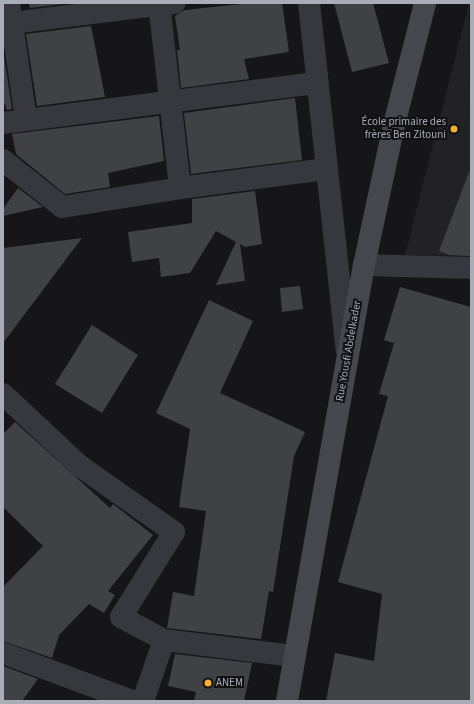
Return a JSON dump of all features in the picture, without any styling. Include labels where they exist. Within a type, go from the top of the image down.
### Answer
[{"type":"main road","name":"Rue Yousfi Abdelkader","points":[[287,701],[364,264],[425,3]]},
{"type":"street","points":[[309,3],[326,169],[348,358]]},
{"type":"street","points":[[26,120],[8,16],[165,4],[169,102],[180,188]]},
{"type":"street","points":[[3,123],[317,83]]},
{"type":"street","points":[[3,160],[62,207],[180,188],[326,169]]},
{"type":"street","points":[[364,264],[471,268]]},
{"type":"street","points":[[3,394],[80,466],[174,532],[121,617],[164,640],[295,656]]},
{"type":"street","points":[[144,701],[164,640]]},
{"type":"street","points":[[3,653],[132,701]]},
{"type":"shaded area","name":"École primaire des frères Ben Zitouni","points":[[469,3],[471,256],[405,255]]},
{"type":"building","points":[[29,3],[72,3],[30,8]]},
{"type":"building","points":[[251,3],[282,3],[289,52],[244,59],[249,79],[181,88],[177,50],[180,50],[175,16],[185,10]]},
{"type":"building","points":[[334,3],[373,3],[389,63],[352,72]]},
{"type":"building","points":[[91,26],[105,97],[37,106],[26,34]]},
{"type":"building","points":[[3,49],[12,109],[7,110],[5,104],[3,105]]},
{"type":"building","points":[[295,98],[302,160],[191,174],[184,113]]},
{"type":"building","points":[[159,116],[164,161],[108,173],[110,187],[65,194],[16,154],[12,134]]},
{"type":"building","points":[[469,172],[471,172],[471,256],[449,255],[439,251]]},
{"type":"building","points":[[18,188],[43,207],[3,216],[3,209]]},
{"type":"building","points":[[255,191],[262,244],[245,247],[240,244],[245,281],[216,285],[236,242],[216,231],[190,273],[161,277],[159,258],[132,262],[128,232],[192,223],[192,199]]},
{"type":"building","points":[[82,238],[3,343],[3,248]]},
{"type":"building","points":[[300,286],[303,309],[282,312],[280,288]]},
{"type":"building","points":[[400,287],[471,307],[471,701],[326,701],[335,653],[374,661],[382,594],[338,582],[388,396],[379,394],[394,343],[384,340]]},
{"type":"building","points":[[209,300],[253,321],[220,393],[305,432],[294,456],[273,592],[269,591],[261,639],[167,628],[173,592],[194,596],[206,511],[179,507],[190,429],[156,413]]},
{"type":"building","points":[[92,325],[138,355],[102,413],[55,384]]},
{"type":"building","points":[[15,422],[110,508],[113,504],[153,535],[108,591],[115,595],[104,613],[89,604],[59,635],[52,658],[3,641],[3,587],[43,546],[3,507],[3,434]]},
{"type":"building","name":"ANEM","points":[[175,654],[252,663],[244,701],[194,701],[196,692],[168,686]]},
{"type":"building","points":[[3,666],[38,679],[22,701],[3,701]]},
{"type":"place","name":"École primaire des frères Ben Zitouni","points":[[454,129]]},
{"type":"place","name":"ANEM","points":[[208,683]]}]
